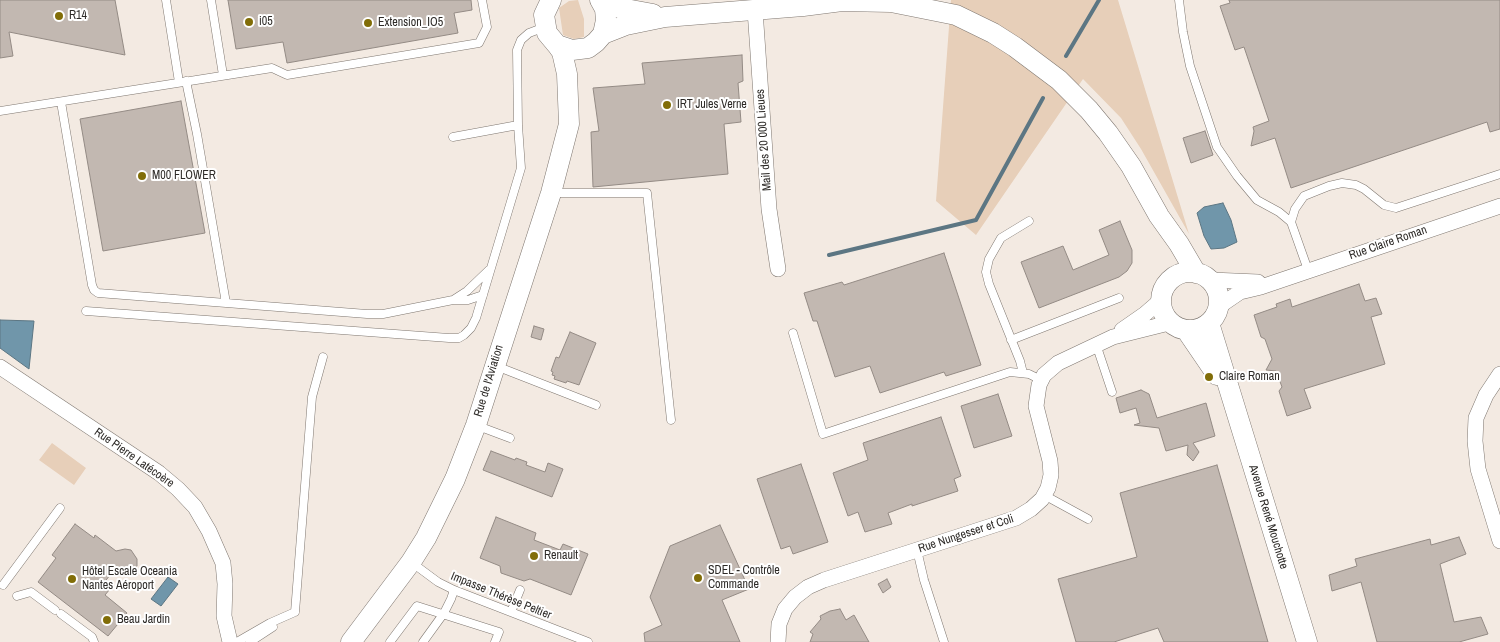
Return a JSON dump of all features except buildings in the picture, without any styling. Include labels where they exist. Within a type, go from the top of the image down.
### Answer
[{"type":"street","points":[[557,45],[572,50],[583,50],[626,24],[665,16],[754,10],[779,4],[868,0],[921,4],[956,15],[993,33],[1059,80],[1089,110],[1108,132],[1131,166],[1159,216],[1203,276],[1218,293],[1214,315],[1199,329],[1178,327],[1113,337]]},
{"type":"street","points":[[545,27],[544,15],[549,1]]},
{"type":"street","points":[[597,40],[606,20],[601,2],[665,16]]},
{"type":"street","name":"Mail des 20 000 Lieues","points":[[754,10],[769,209],[778,269]]},
{"type":"street","name":"Rue de l'Aviation","points":[[351,642],[411,562],[426,538],[445,500],[476,425],[551,193],[569,124],[568,96],[564,60],[545,27]]},
{"type":"street","name":"Rue de l'Aviation","points":[[568,96],[578,71],[597,40]]},
{"type":"street","name":"Rue Claire Roman","points":[[1214,315],[1240,292],[1261,288],[1308,270],[1500,206]]},
{"type":"street","points":[[1159,216],[1168,242],[1171,260],[1167,281],[1161,293],[1161,308],[1178,327]]},
{"type":"street","points":[[1167,281],[1176,274],[1184,272],[1203,276]]},
{"type":"street","name":"Rue Claire Roman","points":[[1203,276],[1250,282],[1276,282]]},
{"type":"street","points":[[1044,495],[1051,475],[1050,461],[1036,406],[1041,380],[1058,363],[1113,337],[1160,301]]},
{"type":"street","name":"Avenue René Mouchotte","points":[[1214,315],[1229,393],[1307,642]]},
{"type":"street","name":"Avenue René Mouchotte","points":[[1178,327],[1229,393]]},
{"type":"street","name":"Rue Pierre Latécoère","points":[[0,367],[159,473],[195,507],[209,531],[223,563],[225,573],[224,616],[230,642]]},
{"type":"street","points":[[1500,374],[1486,395],[1476,418],[1476,442],[1478,469],[1500,541]]},
{"type":"street","name":"Rue Nungesser et Coli","points":[[778,642],[779,624],[786,609],[795,596],[808,587],[824,580],[1016,518],[1031,509],[1044,495]]},
{"type":"lane","points":[[166,0],[183,82],[197,134],[226,303]]},
{"type":"lane","points":[[211,0],[223,76]]},
{"type":"lane","points":[[0,111],[272,68],[287,75],[479,43],[487,27],[482,0]]},
{"type":"lane","points":[[1178,0],[1190,66],[1217,147],[1237,176],[1257,200],[1279,212],[1291,222],[1308,270]]},
{"type":"lane","points":[[86,311],[459,338],[471,328],[476,318],[521,168],[518,126],[517,50],[521,40],[545,27]]},
{"type":"lane","points":[[61,102],[94,290],[104,294],[367,314],[383,314],[453,300],[468,300],[483,295]]},
{"type":"lane","points":[[453,137],[518,126]]},
{"type":"lane","points":[[1291,222],[1295,209],[1304,196],[1342,183],[1356,185],[1384,205],[1396,208],[1500,174]]},
{"type":"lane","points":[[551,193],[647,193],[670,420]]},
{"type":"lane","points":[[1023,373],[986,272],[989,259],[1001,238],[1029,221]]},
{"type":"lane","points":[[453,300],[491,269]]},
{"type":"lane","points":[[1011,340],[1119,298]]},
{"type":"lane","points":[[793,333],[823,434],[1010,372],[1029,374],[1041,380]]},
{"type":"lane","points":[[1096,344],[1112,392]]},
{"type":"lane","points":[[295,612],[312,397],[323,357]]},
{"type":"lane","points":[[494,365],[596,405]]},
{"type":"lane","points":[[476,425],[510,438]]},
{"type":"lane","points":[[1044,495],[1088,519]]},
{"type":"lane","points":[[4,585],[60,508]]},
{"type":"lane","points":[[917,550],[924,580],[944,642]]},
{"type":"lane","name":"Impasse Thérèse Peltier","points":[[411,562],[438,582],[454,590],[588,642]]},
{"type":"lane","points":[[423,642],[444,613],[452,599],[454,590]]},
{"type":"lane","points":[[511,612],[520,590]]},
{"type":"lane","points":[[17,596],[31,592],[92,637],[94,642]]},
{"type":"lane","points":[[390,642],[417,606],[499,632],[495,642]]},
{"type":"lane","points":[[237,642],[270,623],[295,612]]},
{"type":"lane","points":[[250,642],[295,612]]},
{"type":"shaded area","points":[[578,0],[584,19],[584,37],[574,39],[563,35],[559,8],[569,1]]},
{"type":"shaded area","points":[[951,0],[1118,0],[1189,234],[1141,149],[1121,118],[1083,79],[976,235],[936,201]]},
{"type":"shaded area","points":[[52,443],[86,468],[74,485],[39,460]]},
{"type":"water","points":[[1223,203],[1231,220],[1237,242],[1224,248],[1211,249],[1204,236],[1197,213],[1204,207]]},
{"type":"water","points":[[0,320],[34,321],[29,369],[0,348]]},
{"type":"water","points":[[168,577],[178,584],[161,606],[151,599]]},
{"type":"waterway","points":[[1066,56],[1099,0]]},
{"type":"waterway","points":[[829,255],[976,220],[1043,98]]},
{"type":"place","name":"R14","points":[[59,16]]},
{"type":"place","name":"i05","points":[[249,22]]},
{"type":"place","name":"Extension_IO5","points":[[368,23]]},
{"type":"place","name":"IRT Jules Verne","points":[[667,105]]},
{"type":"place","name":"M00 FLOWER","points":[[142,176]]},
{"type":"place","name":"Claire Roman","points":[[1209,377]]},
{"type":"place","name":"Renault","points":[[534,556]]},
{"type":"place","name":"SDEL - Contrôle Commande","points":[[698,578]]},
{"type":"place","name":"Hôtel Escale Oceania Nantes Aéroport","points":[[72,579]]},
{"type":"place","name":"Beau Jardin","points":[[107,620]]}]
